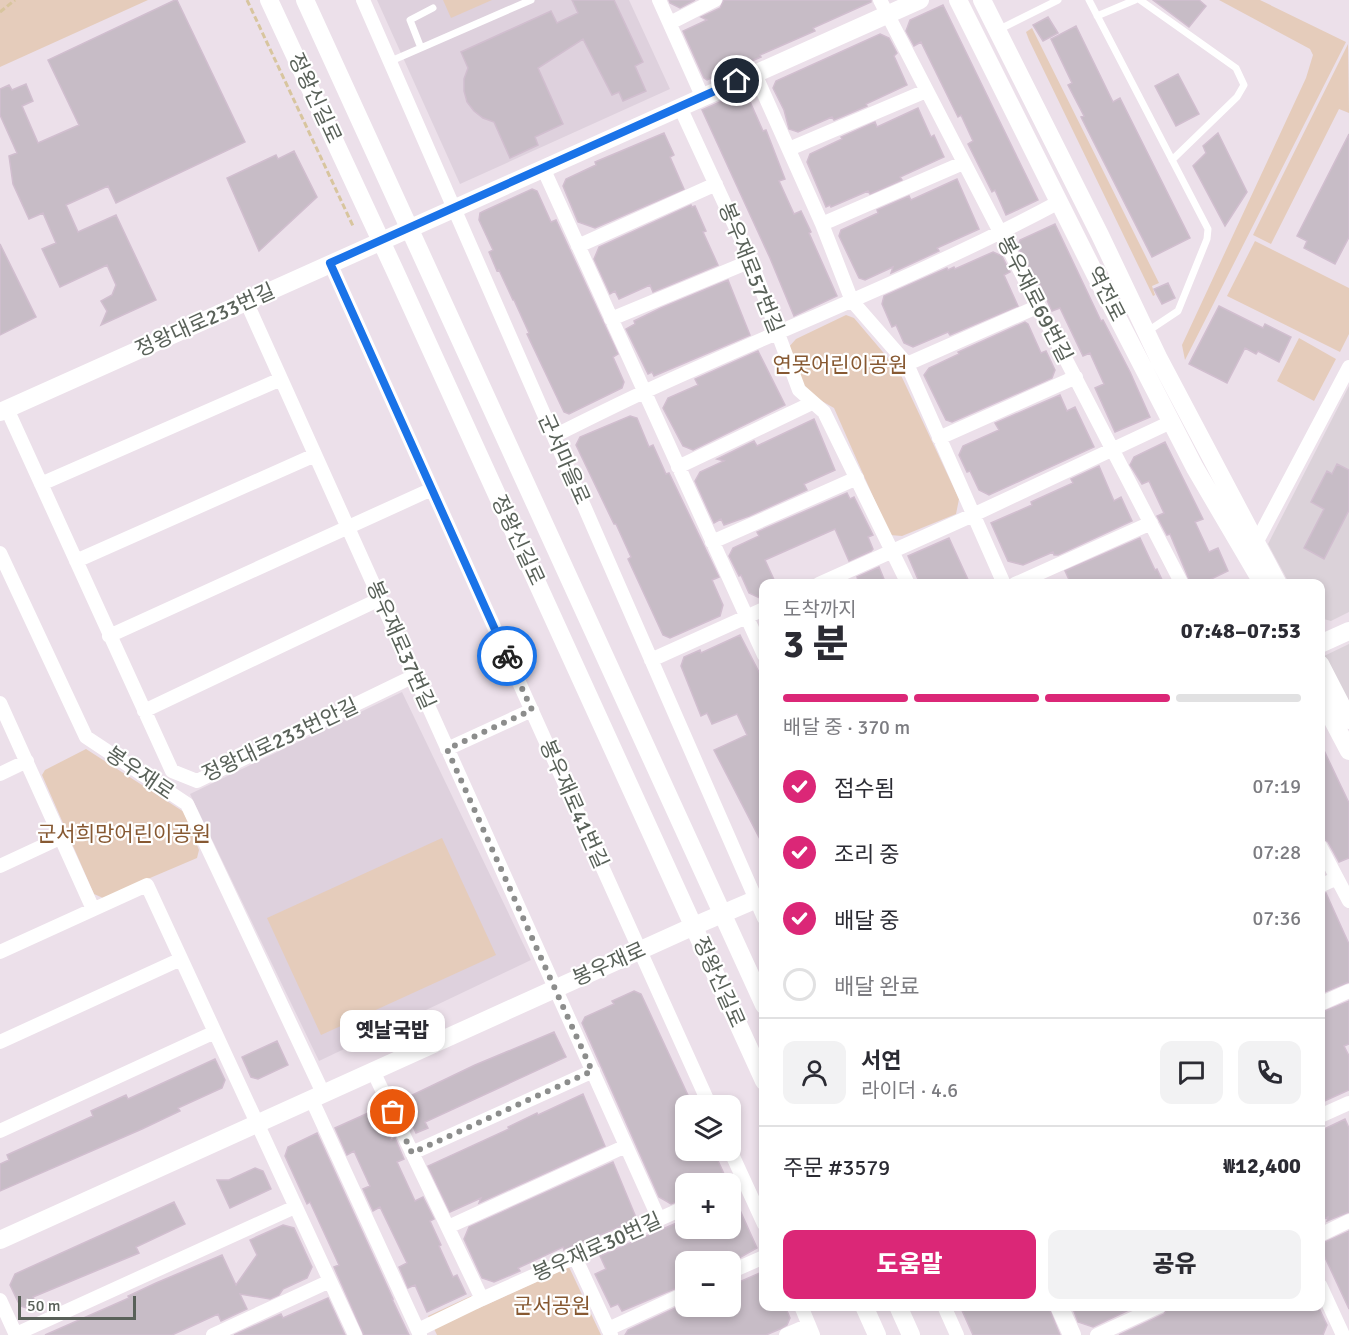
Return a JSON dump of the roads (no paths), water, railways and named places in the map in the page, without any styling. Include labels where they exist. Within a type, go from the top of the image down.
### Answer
[{"type":"street","name":"정왕신길로","points":[[269,0],[381,240],[759,1070]]},
{"type":"street","name":"정왕신길로","points":[[306,0],[759,994]]},
{"type":"street","name":"군서마을로","points":[[363,0],[651,660],[759,898]]},
{"type":"street","points":[[659,0],[702,96]]},
{"type":"street","points":[[670,23],[715,0]]},
{"type":"street","name":"정왕대로233번길","points":[[4,410],[755,74],[884,7],[920,0]]},
{"type":"street","name":"역전로","points":[[958,0],[1171,422],[1195,468],[1260,579]]},
{"type":"street","name":"역전로","points":[[982,0],[1100,235],[1146,333],[1275,579]]},
{"type":"street","name":"봉우재로69번길","points":[[884,7],[1179,579]]},
{"type":"street","points":[[755,74],[822,224],[852,301],[907,364],[1002,579]]},
{"type":"street","points":[[789,149],[926,91]]},
{"type":"street","name":"봉우재로57번길","points":[[680,107],[751,261],[799,390],[824,412],[906,579]]},
{"type":"street","points":[[822,224],[963,163]]},
{"type":"street","points":[[543,168],[759,644]]},
{"type":"street","points":[[578,246],[716,184]]},
{"type":"street","points":[[554,436],[644,392],[1001,233],[1059,202]]},
{"type":"street","points":[[611,319],[751,261]]},
{"type":"street","name":"봉우재로41번길","points":[[330,263],[705,1095]]},
{"type":"street","name":"봉우재로37번길","points":[[246,301],[659,1219]]},
{"type":"street","points":[[907,364],[1039,306]]},
{"type":"street","points":[[1256,543],[1349,368]]},
{"type":"street","points":[[939,438],[1076,377]]},
{"type":"street","points":[[41,484],[281,380]]},
{"type":"street","points":[[678,467],[812,403]]},
{"type":"street","name":"정왕대로233번안길","points":[[4,410],[41,484],[172,771],[197,781],[414,676]]},
{"type":"street","points":[[830,579],[1171,422]]},
{"type":"street","points":[[76,561],[315,455]]},
{"type":"street","points":[[712,542],[857,478]]},
{"type":"street","points":[[110,636],[432,489]]},
{"type":"street","points":[[1026,579],[1151,523]]},
{"type":"street","name":"봉우재로","points":[[0,553],[86,737],[187,804],[317,1096]]},
{"type":"street","points":[[144,711],[380,599]]},
{"type":"street","points":[[651,660],[759,611]]},
{"type":"street","points":[[1325,642],[1349,631]]},
{"type":"street","points":[[1325,674],[1349,720]]},
{"type":"street","points":[[0,703],[93,909]]},
{"type":"street","points":[[1325,705],[1349,751]]},
{"type":"street","points":[[447,749],[532,710]]},
{"type":"street","points":[[0,774],[27,761]]},
{"type":"street","points":[[0,866],[60,838]]},
{"type":"street","points":[[1325,855],[1349,901]]},
{"type":"street","points":[[1325,884],[1337,878]]},
{"type":"street","points":[[0,952],[147,885],[355,1335]]},
{"type":"street","name":"봉우재로","points":[[0,1240],[759,898]]},
{"type":"street","points":[[0,1042],[181,959]]},
{"type":"street","points":[[1325,1002],[1349,991]]},
{"type":"street","points":[[0,1131],[215,1032]]},
{"type":"street","points":[[373,1071],[482,1299]]},
{"type":"street","points":[[412,1153],[592,1071]]},
{"type":"street","points":[[317,1096],[419,1332]]},
{"type":"street","points":[[1325,1114],[1349,1103]]},
{"type":"street","points":[[448,1227],[626,1146]]},
{"type":"street","points":[[735,1161],[759,1213]]},
{"type":"street","points":[[0,1300],[16,1335],[295,1207]]},
{"type":"street","name":"봉우재로30번길","points":[[419,1332],[482,1299],[675,1212]]},
{"type":"street","points":[[1325,1232],[1349,1221]]},
{"type":"street","points":[[575,1257],[610,1332],[675,1299]]},
{"type":"street","points":[[741,1267],[759,1259]]},
{"type":"street","points":[[213,1335],[330,1281]]},
{"type":"street","points":[[1325,1296],[1343,1335]]},
{"type":"street","points":[[786,1335],[811,1330],[803,1311]]},
{"type":"street","points":[[866,1311],[877,1335]]},
{"type":"street","points":[[902,1311],[911,1335]]},
{"type":"street","points":[[946,1311],[957,1335]]},
{"type":"street","points":[[1061,1311],[1072,1335]]},
{"type":"street","points":[[1097,1335],[1149,1311]]},
{"type":"lane","points":[[391,61],[531,0]]},
{"type":"lane","points":[[997,31],[1058,0]]},
{"type":"lane","points":[[1089,0],[1208,230],[1207,240],[1178,311],[1146,333]]},
{"type":"lane","points":[[1096,16],[1135,0]]},
{"type":"lane","points":[[1140,0],[1236,68],[1244,84],[1237,97],[1172,160]]},
{"type":"lane","points":[[421,48],[411,20],[434,8]]},
{"type":"place","name":"옛날국밥","points":[[393,1112]]},
{"type":"park label","name":"연못어린이공원","points":[[840,365]]},
{"type":"park label","name":"군서희망어린이공원","points":[[124,834]]},
{"type":"park label","name":"군서공원","points":[[552,1306]]}]
